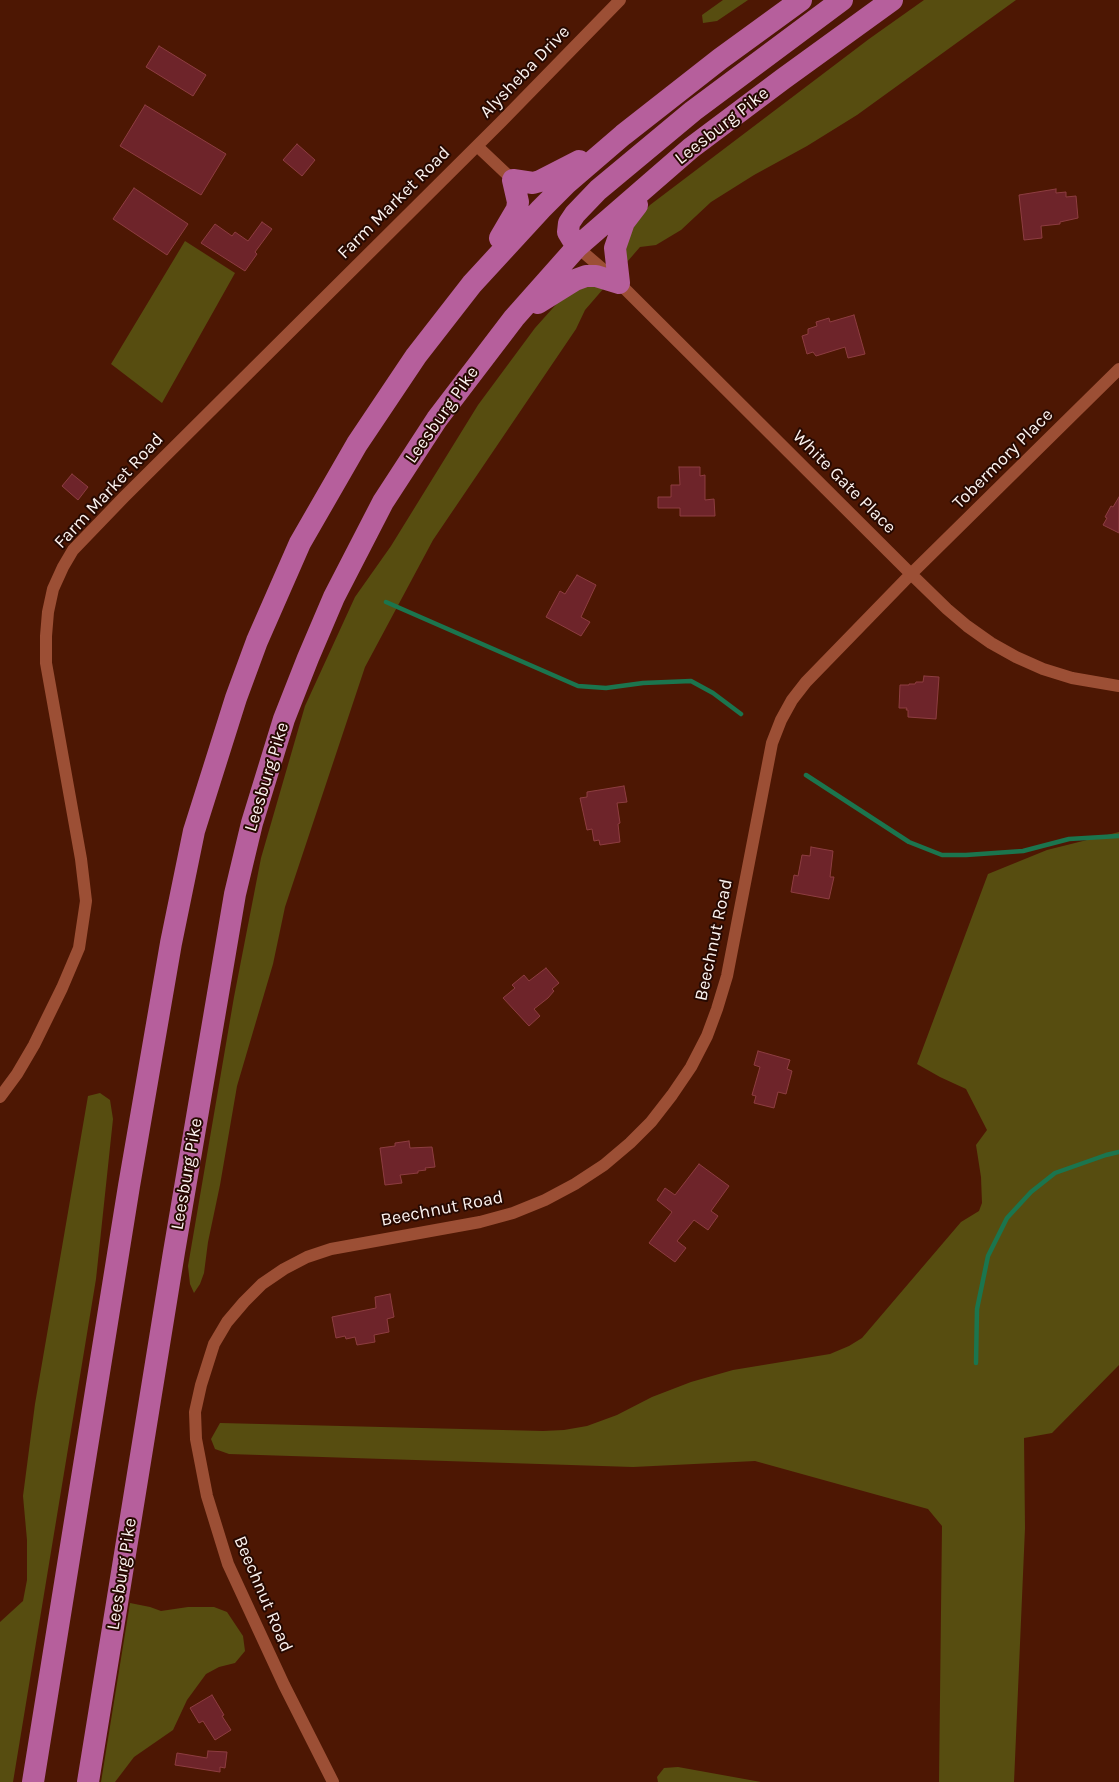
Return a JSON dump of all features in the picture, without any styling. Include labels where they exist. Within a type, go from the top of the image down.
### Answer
[{"type":"highway","points":[[33,1782],[129,1186],[171,943],[194,831],[257,641],[300,543],[356,444],[416,356],[472,284],[566,184],[623,135],[720,59],[801,0]]},
{"type":"highway","points":[[577,247],[568,232],[569,223],[598,190],[693,111],[842,0]]},
{"type":"highway","name":"Leesburg Pike","points":[[88,1782],[174,1252],[235,894],[254,814],[287,710],[312,649],[356,554],[383,502],[437,419],[514,318],[577,247],[691,148],[892,0]]},
{"type":"highway","points":[[472,284],[518,209],[517,194],[513,180],[533,183],[548,178],[623,135]]},
{"type":"highway","points":[[514,318],[575,280],[586,276],[596,276],[619,283],[615,248],[618,235],[624,222],[656,178]]},
{"type":"street","name":"Alysheba Drive","points":[[477,146],[620,0]]},
{"type":"street","name":"Farm Market Road","points":[[0,1097],[17,1074],[34,1045],[62,988],[79,948],[86,901],[81,859],[46,663],[48,612],[53,590],[63,567],[73,550],[124,497],[477,146],[513,180]]},
{"type":"street","name":"White Gate Place","points":[[577,247],[619,283],[946,609],[991,643],[1016,657],[1072,678],[1119,686]]},
{"type":"street","name":"Tobermory Place","points":[[911,574],[1119,369]]},
{"type":"street","name":"Beechnut Road","points":[[333,1782],[284,1685],[228,1564],[207,1496],[196,1440],[196,1412],[201,1385],[214,1344],[227,1322],[244,1302],[262,1284],[284,1269],[330,1249],[480,1222],[513,1213],[545,1200],[575,1184],[604,1165],[651,1122],[691,1067],[707,1036],[717,1009],[727,976],[771,750],[781,720],[792,700],[806,682],[911,574]]},
{"type":"shaded area","points":[[723,0],[748,0],[717,21],[703,23],[702,15]]},
{"type":"shaded area","points":[[924,0],[1016,0],[857,115],[711,202],[681,230],[656,245],[640,247],[627,262],[624,250],[628,227],[650,205],[869,39]]},
{"type":"shaded area","points":[[185,241],[235,273],[162,403],[111,364]]},
{"type":"shaded area","points":[[582,283],[604,288],[585,310],[576,329],[433,540],[365,667],[285,907],[273,964],[237,1086],[204,1273],[194,1293],[190,1284],[188,1266],[234,997],[261,858],[305,706],[355,597],[391,546],[478,405],[535,328],[569,290]]},
{"type":"shaded area","points":[[1119,832],[1119,1365],[1052,1433],[1024,1438],[1025,1528],[1014,1782],[939,1782],[942,1526],[928,1509],[755,1461],[633,1467],[229,1454],[215,1449],[211,1439],[220,1423],[564,1430],[587,1426],[617,1415],[652,1397],[691,1382],[733,1370],[830,1354],[862,1338],[961,1222],[979,1211],[982,1203],[981,1177],[976,1145],[987,1130],[966,1089],[917,1064],[988,874],[1047,850]]},
{"type":"shaded area","points":[[100,1093],[110,1100],[113,1119],[96,1279],[13,1782],[0,1782],[0,1622],[23,1601],[27,1580],[27,1540],[23,1496],[35,1404],[88,1096]]},
{"type":"shaded area","points":[[130,1603],[161,1611],[188,1607],[214,1607],[227,1612],[243,1636],[245,1651],[235,1663],[219,1667],[206,1674],[187,1700],[173,1730],[134,1757],[115,1782],[101,1782]]},
{"type":"shaded area","points":[[678,1767],[761,1782],[658,1782],[657,1777],[664,1768]]},
{"type":"building","points":[[159,46],[206,75],[193,96],[146,67]]},
{"type":"building","points":[[145,105],[226,154],[201,195],[120,146]]},
{"type":"building","points":[[297,144],[315,160],[302,176],[283,160]]},
{"type":"building","points":[[134,188],[188,224],[167,255],[113,219]]},
{"type":"building","points":[[1056,189],[1056,193],[1066,192],[1066,197],[1076,196],[1078,218],[1060,222],[1060,224],[1041,226],[1042,238],[1024,240],[1019,195]]},
{"type":"building","points":[[262,222],[272,229],[255,252],[257,254],[245,271],[201,243],[215,224],[232,236],[235,232],[248,241]]},
{"type":"building","points":[[854,315],[865,354],[848,358],[845,347],[816,356],[813,352],[807,354],[802,336],[808,334],[808,329],[817,326],[816,322],[829,318],[830,322]]},
{"type":"building","points":[[679,467],[700,467],[700,476],[705,475],[705,500],[714,499],[715,516],[680,516],[680,508],[658,508],[658,497],[671,497],[671,485],[680,485]]},
{"type":"building","points":[[72,474],[88,487],[78,500],[62,486]]},
{"type":"building","points":[[1119,497],[1119,533],[1103,525],[1111,506],[1113,507]]},
{"type":"building","points":[[577,575],[596,585],[581,617],[590,622],[581,636],[546,617],[560,591],[565,594]]},
{"type":"building","points":[[924,676],[939,677],[936,719],[908,717],[907,708],[899,708],[900,685],[923,682]]},
{"type":"building","points":[[624,786],[627,802],[617,803],[620,842],[600,845],[599,840],[594,841],[592,829],[587,830],[580,798],[587,797],[587,792]]},
{"type":"building","points":[[811,847],[833,851],[830,877],[834,877],[829,899],[791,892],[794,875],[798,876],[802,855],[810,856]]},
{"type":"building","points":[[546,968],[559,983],[552,989],[554,991],[548,998],[534,1009],[540,1016],[529,1026],[503,998],[515,988],[512,985],[524,975],[529,981]]},
{"type":"building","points":[[758,1051],[790,1060],[787,1069],[792,1071],[786,1094],[778,1092],[774,1108],[754,1103],[756,1096],[752,1095],[760,1067],[754,1065]]},
{"type":"building","points":[[409,1141],[410,1148],[432,1147],[435,1167],[425,1168],[426,1170],[418,1171],[418,1173],[400,1175],[402,1183],[385,1185],[380,1148],[395,1146],[395,1143]]},
{"type":"building","points":[[699,1164],[729,1186],[711,1211],[718,1216],[708,1230],[694,1220],[677,1241],[686,1248],[675,1262],[649,1243],[672,1212],[657,1200],[665,1188],[675,1195]]},
{"type":"building","points":[[390,1294],[394,1317],[387,1319],[389,1332],[374,1335],[375,1342],[357,1345],[355,1337],[346,1339],[345,1336],[336,1338],[332,1317],[376,1308],[375,1297]]},
{"type":"building","points":[[212,1695],[231,1730],[215,1740],[203,1721],[199,1723],[190,1708]]},
{"type":"building","points":[[208,1751],[227,1752],[225,1768],[220,1767],[220,1772],[175,1765],[177,1753],[207,1758]]},
{"type":"waterway","points":[[386,602],[578,686],[606,688],[643,683],[691,681],[713,693],[741,714]]},
{"type":"waterway","points":[[806,775],[909,842],[942,855],[1023,851],[1069,839],[1119,836]]},
{"type":"waterway","points":[[976,1363],[977,1309],[988,1256],[1007,1218],[1031,1192],[1055,1173],[1119,1152]]}]
